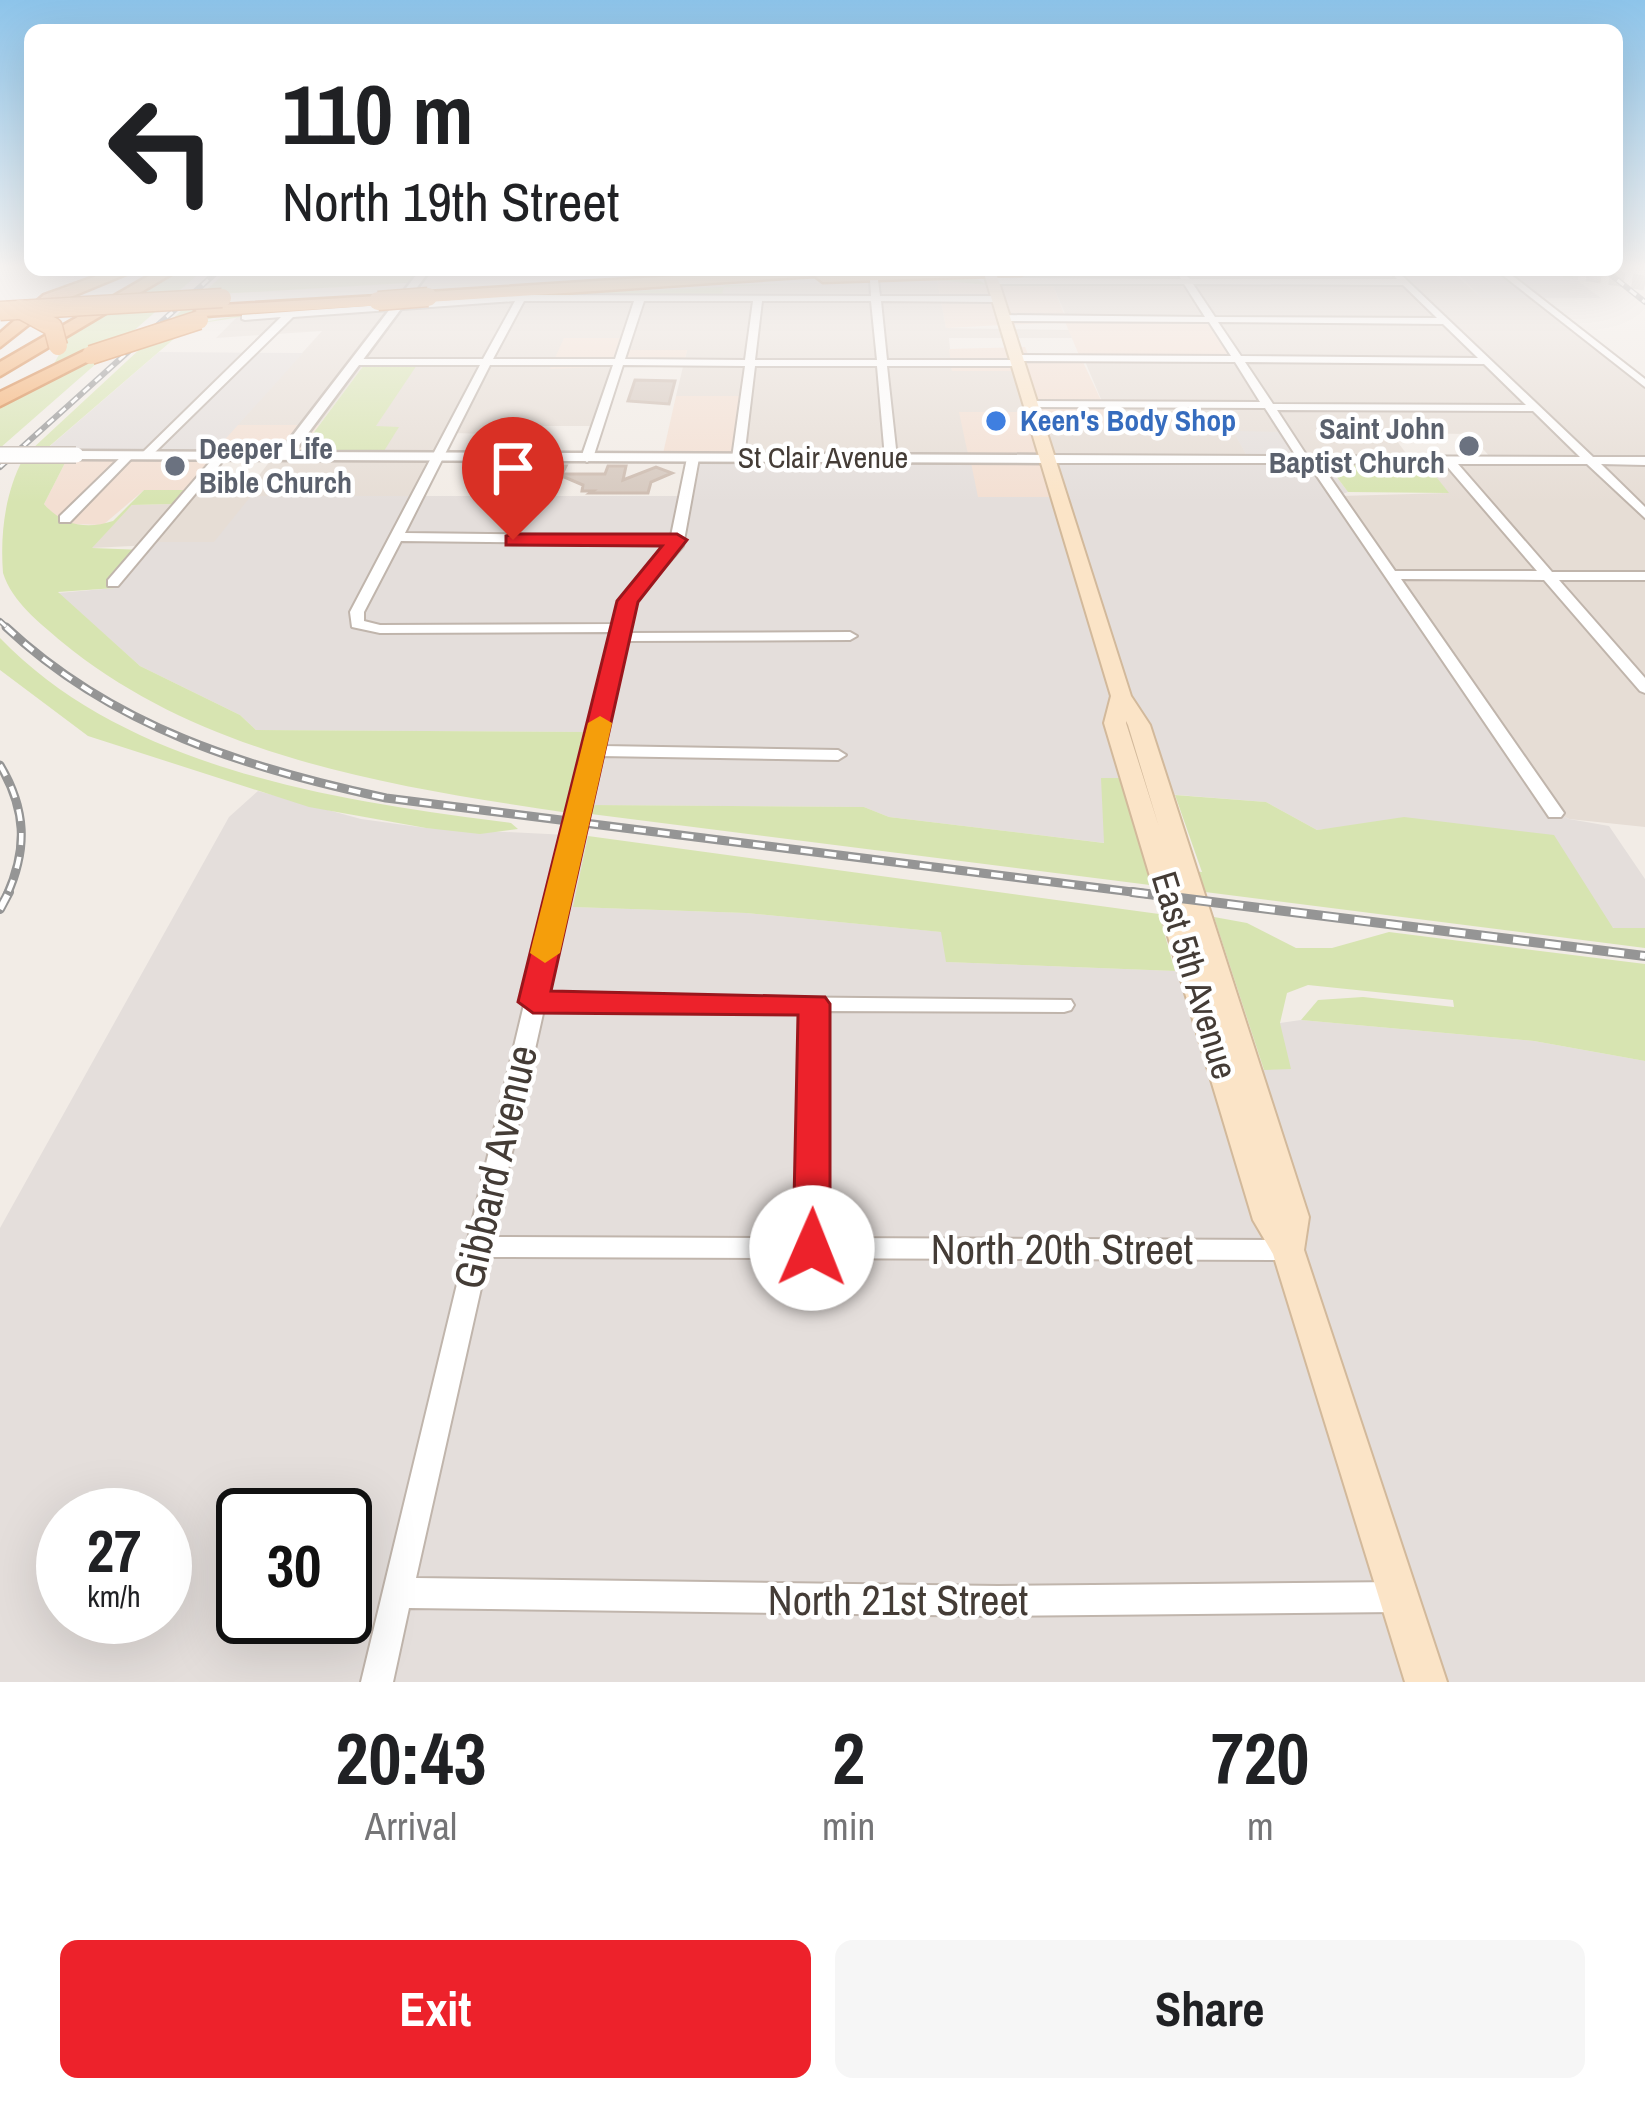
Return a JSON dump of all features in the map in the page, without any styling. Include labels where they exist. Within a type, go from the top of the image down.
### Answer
[{"type":"highway","points":[[0,370],[42,345]]},
{"type":"highway","points":[[0,399],[45,365],[58,345]]},
{"type":"highway","points":[[0,399],[115,345]]},
{"type":"main road","name":"East 5th Avenue","points":[[1012,345],[1121,696],[1115,724],[1269,1220],[1288,1250],[1426,1682]]},
{"type":"street","points":[[145,456],[258,345]]},
{"type":"street","points":[[284,456],[363,345]]},
{"type":"street","points":[[495,345],[357,612],[357,624],[380,629],[850,636]]},
{"type":"street","points":[[587,458],[624,345]]},
{"type":"street","points":[[738,458],[752,345]]},
{"type":"street","points":[[880,345],[891,458]]},
{"type":"street","points":[[1230,345],[1555,813]]},
{"type":"street","points":[[1470,345],[1645,514]]},
{"type":"street","points":[[1596,345],[1645,384]]},
{"type":"street","points":[[355,362],[1486,361]]},
{"type":"street","points":[[1031,404],[1535,408]]},
{"type":"street","name":"St Clair Avenue","points":[[0,455],[1645,461]]},
{"type":"street","points":[[65,520],[128,455]]},
{"type":"street","points":[[113,583],[220,456]]},
{"type":"street","name":"Gibbard Avenue","points":[[377,1682],[628,601],[677,540],[693,458]]},
{"type":"street","points":[[1448,460],[1645,688]]},
{"type":"street","points":[[397,537],[677,540]]},
{"type":"street","points":[[1390,575],[1645,576]]},
{"type":"street","points":[[594,751],[838,755]]},
{"type":"street","points":[[533,1002],[1064,1005]]},
{"type":"street","points":[[812,1248],[814,1004]]},
{"type":"street","name":"North 20th Street","points":[[476,1247],[1288,1250]]},
{"type":"street","name":"North 21st Street","points":[[398,1593],[998,1601],[1398,1597]]},
{"type":"shaded area","points":[[309,345],[950,345],[952,371],[1022,371],[1035,412],[970,458],[738,458],[747,397],[676,396],[687,350],[623,350],[599,426],[496,426],[492,434],[450,433],[421,495],[214,542],[91,548],[132,505],[173,504],[186,490],[206,482],[254,482],[270,461],[300,451],[383,451],[397,427],[375,427],[416,365],[364,365],[319,425],[237,425]]},
{"type":"shaded area","points":[[561,345],[687,350],[684,363],[550,369]]},
{"type":"shaded area","points":[[1075,345],[1231,345],[1241,359],[1082,360],[1115,430],[1041,429],[1059,497],[977,497],[959,412],[1033,412],[1022,371],[952,371],[949,349],[1025,347],[1028,354],[1079,355]]},
{"type":"shaded area","points":[[1078,345],[1601,345],[1645,380],[1645,827],[1569,819],[1549,809],[1340,496],[1448,493],[1421,457],[1490,457],[1470,434],[1391,433],[1414,464],[1327,464],[1234,432],[1249,459],[1049,458],[1040,429],[1103,404]]},
{"type":"shaded area","points":[[159,352],[303,353],[210,456],[35,459]]},
{"type":"shaded area","points":[[676,396],[747,396],[738,458],[662,458]]},
{"type":"shaded area","points":[[237,425],[319,425],[300,451],[270,461],[223,461],[206,482],[186,490],[144,490],[103,525],[57,519],[44,504],[67,459],[210,456]]},
{"type":"shaded area","points":[[1233,431],[1287,432],[1307,459],[1327,464],[1348,492],[1340,495],[1549,809],[1569,819],[1609,826],[1645,879],[1645,928],[1614,928],[1334,828],[1317,830],[1266,802],[1128,791],[1105,843],[889,817],[864,807],[571,805],[589,732],[256,730],[240,715],[140,666],[58,593],[115,588],[150,542],[214,542],[251,496],[687,496],[694,458],[970,458],[978,497],[1058,497],[1049,458],[1248,458]]},
{"type":"shaded area","points":[[258,791],[361,819],[426,828],[588,836],[574,907],[746,913],[942,932],[947,962],[1175,971],[1264,1070],[1280,1023],[1301,1020],[1534,1041],[1645,1061],[1645,1682],[0,1682],[0,1228],[229,817]]},
{"type":"green space","points":[[64,345],[117,345],[0,448],[0,406],[98,354],[50,371]]},
{"type":"green space","points":[[144,345],[166,345],[45,450],[31,450]]},
{"type":"green space","points":[[364,365],[417,365],[376,426],[399,427],[384,451],[300,451]]},
{"type":"green space","points":[[23,459],[67,459],[44,504],[75,524],[113,521],[144,490],[186,490],[173,504],[132,505],[92,548],[144,550],[115,588],[58,592],[140,666],[240,715],[256,730],[590,732],[569,813],[436,792],[303,761],[176,714],[117,682],[45,627],[7,584],[3,529]]},
{"type":"green space","points":[[1327,464],[1426,464],[1449,493],[1348,492]]},
{"type":"green space","points":[[0,638],[51,683],[109,720],[172,749],[307,790],[511,823],[518,829],[480,834],[309,807],[88,736],[0,670]]},
{"type":"green space","points":[[1101,778],[1125,778],[1148,867],[1202,872],[1175,795],[1266,802],[1317,830],[1404,817],[1554,835],[1613,928],[1645,928],[1645,948],[591,814],[592,805],[864,807],[889,817],[1104,843]]},
{"type":"green space","points":[[588,836],[1159,914],[1175,971],[946,962],[941,932],[746,913],[573,907]]},
{"type":"green space","points":[[1214,917],[1247,923],[1296,948],[1332,948],[1389,932],[1645,964],[1645,1061],[1534,1041],[1301,1020],[1318,1000],[1363,997],[1454,1007],[1453,1000],[1308,985],[1287,993],[1280,1023],[1291,1069],[1264,1070]]},
{"type":"building","points":[[635,380],[675,381],[669,404],[628,401]]},
{"type":"building","points":[[525,466],[566,466],[562,474],[605,474],[608,466],[626,466],[623,480],[656,467],[672,473],[651,482],[648,493],[590,493],[593,491],[582,491],[583,485],[562,476],[557,488],[512,488]]},
{"type":"railway","points":[[0,467],[135,345]]},
{"type":"railway","points":[[0,621],[10,630]]},
{"type":"railway","points":[[6,627],[47,662],[136,717],[232,757],[334,786],[386,798],[1151,894]]},
{"type":"railway","points":[[0,765],[15,797],[21,829],[18,861],[7,895]]},
{"type":"railway","points":[[0,909],[9,892]]},
{"type":"railway","points":[[1132,892],[1151,894]]},
{"type":"railway","points":[[1151,894],[1645,956]]},
{"type":"railway","points":[[1151,894],[1156,895]]},
{"type":"slow traffic","points":[[545,953],[600,723]]},
{"type":"place","name":"Keen's Body Shop","points":[[996,421]]},
{"type":"place","name":"Saint John Baptist Church","points":[[1469,446]]},
{"type":"place","name":"Deeper Life Bible Church","points":[[175,466]]},
{"type":"route","points":[[513,540],[677,540],[628,601],[533,1002],[814,1004],[812,1248]]}]
